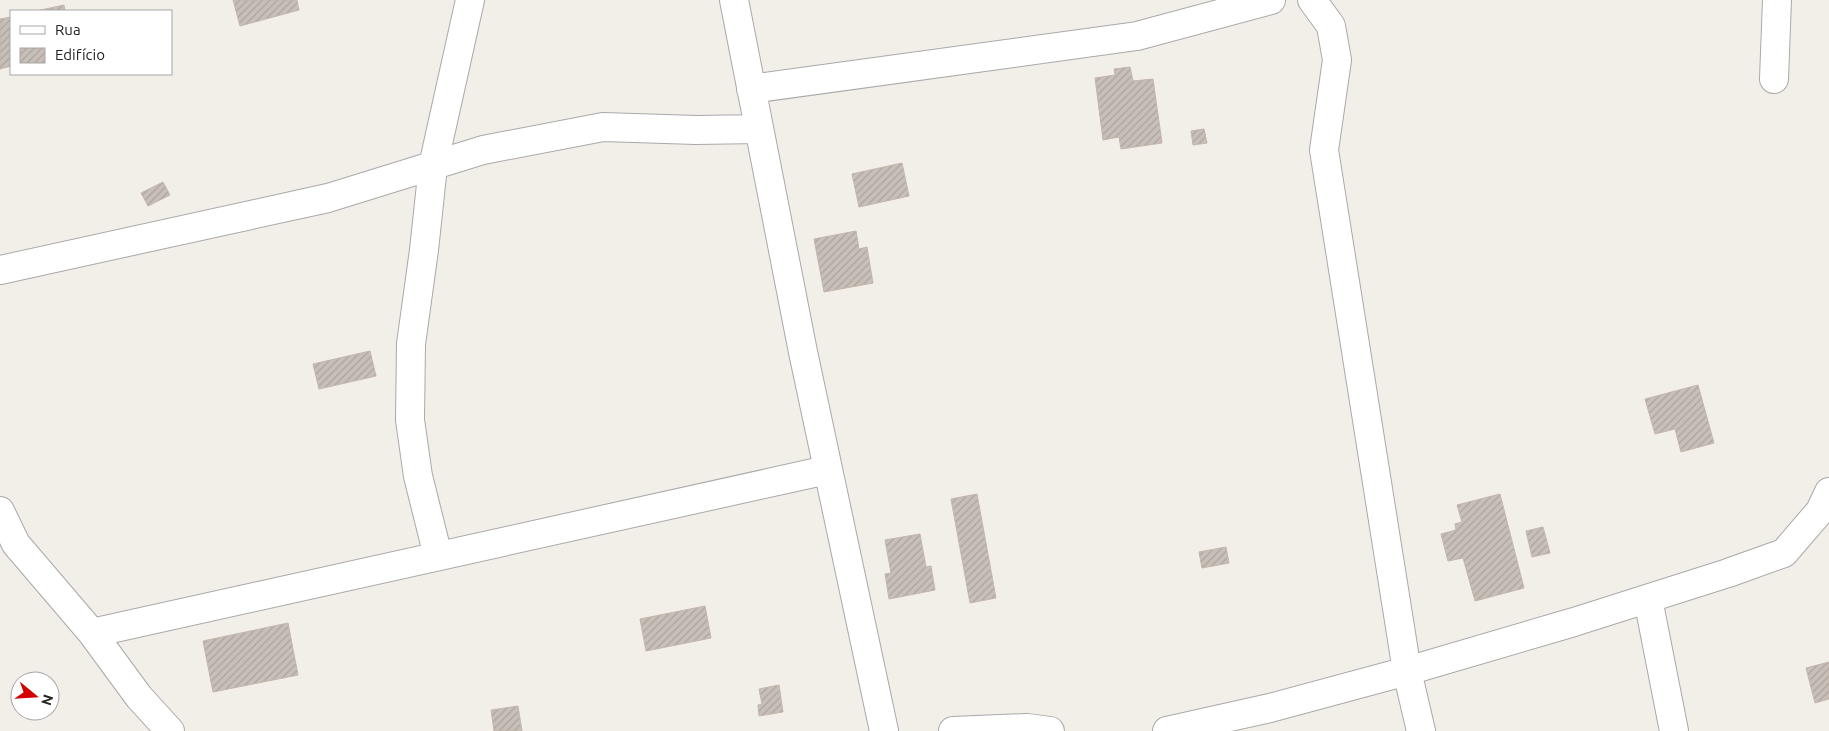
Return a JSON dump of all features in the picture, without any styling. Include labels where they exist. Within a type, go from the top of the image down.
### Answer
[{"type":"street","points":[[438,556],[418,476],[410,420],[411,344],[433,166],[470,0]]},
{"type":"street","points":[[734,0],[827,470],[884,731]]},
{"type":"street","points":[[751,89],[1137,36],[1271,0]]},
{"type":"street","points":[[1312,0],[1331,26],[1337,60],[1324,150],[1407,671],[1421,731]]},
{"type":"street","points":[[1774,79],[1777,0]]},
{"type":"street","points":[[0,270],[328,198],[483,150],[603,128],[759,129]]},
{"type":"street","points":[[92,633],[827,470]]},
{"type":"street","points":[[1167,731],[1270,708],[1407,671],[1648,599],[1784,553],[1820,512],[1829,492]]},
{"type":"street","points":[[0,511],[16,544],[92,633],[138,697],[170,731]]},
{"type":"street","points":[[1648,599],[1674,731]]},
{"type":"street","points":[[953,731],[1027,728],[1050,731]]},
{"type":"building","points":[[233,0],[297,0],[299,10],[240,26]]},
{"type":"building","points":[[64,5],[65,10],[41,10]]},
{"type":"building","points":[[10,17],[10,66],[0,69],[0,19]]},
{"type":"building","points":[[1130,67],[1133,81],[1153,79],[1162,143],[1121,149],[1119,137],[1103,140],[1095,78],[1115,75],[1114,69]]},
{"type":"building","points":[[1204,129],[1207,143],[1193,145],[1191,131]]},
{"type":"building","points":[[902,163],[909,196],[859,207],[852,174]]},
{"type":"building","points":[[163,182],[170,195],[148,206],[141,193]]},
{"type":"building","points":[[856,231],[859,249],[867,247],[873,283],[824,292],[814,239]]},
{"type":"building","points":[[370,351],[376,376],[319,389],[313,364]]},
{"type":"building","points":[[1698,385],[1714,443],[1681,452],[1675,429],[1655,434],[1645,399]]},
{"type":"building","points":[[977,494],[996,598],[970,603],[951,499]]},
{"type":"building","points":[[1500,494],[1524,588],[1475,601],[1463,558],[1448,561],[1441,534],[1456,530],[1455,524],[1462,522],[1457,505]]},
{"type":"building","points":[[1543,527],[1550,553],[1532,557],[1526,531]]},
{"type":"building","points":[[920,534],[926,567],[931,566],[935,590],[889,599],[885,574],[891,573],[885,540]]},
{"type":"building","points":[[1226,547],[1229,563],[1202,568],[1199,552]]},
{"type":"building","points":[[705,606],[711,638],[646,651],[640,619]]},
{"type":"building","points":[[288,623],[298,675],[213,692],[203,641]]},
{"type":"building","points":[[1829,662],[1829,699],[1815,703],[1806,668]]},
{"type":"building","points":[[779,685],[783,712],[759,716],[758,705],[762,704],[759,689]]},
{"type":"building","points":[[518,706],[522,731],[494,731],[491,710]]}]
